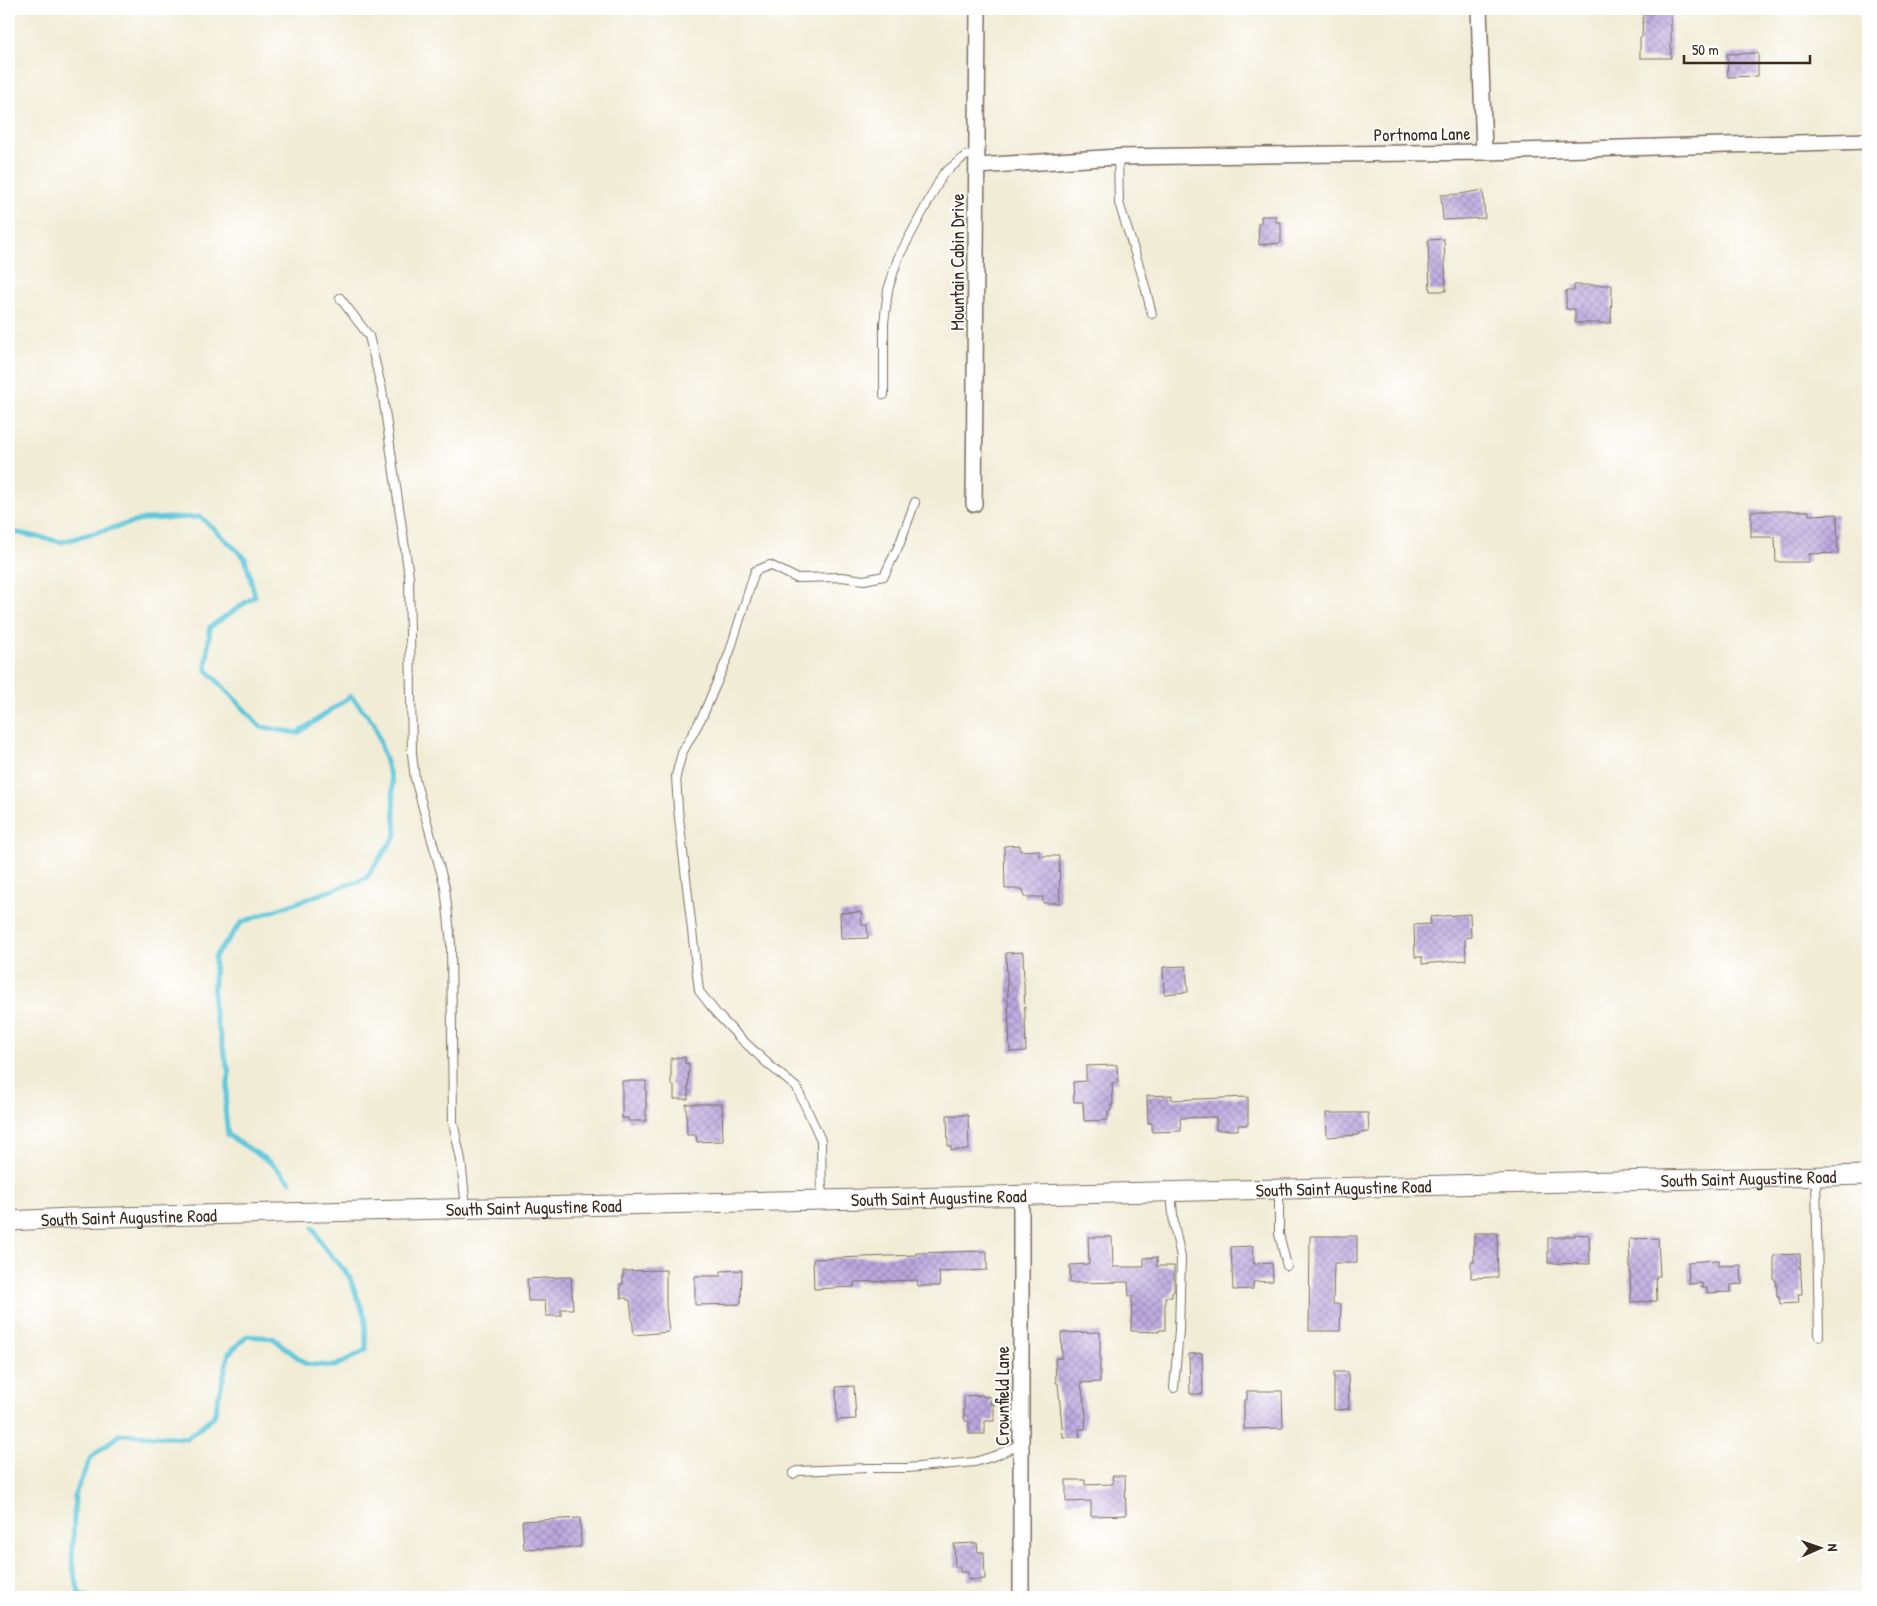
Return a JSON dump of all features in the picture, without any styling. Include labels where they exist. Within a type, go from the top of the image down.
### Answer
[{"type":"street","points":[[1479,9],[1484,152]]},
{"type":"street","name":"Mountain Cabin Drive","points":[[974,504],[978,15]]},
{"type":"street","name":"Portnoma Lane","points":[[977,159],[1484,152],[1868,142]]},
{"type":"street","name":"South Saint Augustine Road","points":[[9,1221],[1022,1194],[1868,1175]]},
{"type":"street","name":"Crownfield Lane","points":[[1020,1597],[1022,1194]]},
{"type":"lane","points":[[884,395],[884,324],[888,290],[898,258],[943,174],[965,156],[977,159]]},
{"type":"lane","points":[[1118,157],[1119,203],[1142,275],[1152,314]]},
{"type":"lane","points":[[340,298],[368,336],[382,390],[409,576],[412,754],[415,779],[446,887],[451,944],[453,1122],[461,1160],[466,1208]]},
{"type":"lane","points":[[822,1199],[821,1140],[797,1088],[738,1036],[717,1014],[699,990],[678,809],[676,776],[682,753],[703,715],[729,654],[755,571],[770,565],[796,578],[842,577],[864,580],[884,576],[900,543],[915,502]]},
{"type":"lane","points":[[1816,1176],[1819,1336]]},
{"type":"lane","points":[[1279,1189],[1279,1234],[1287,1266]]},
{"type":"lane","points":[[1171,1191],[1174,1225],[1181,1257],[1179,1330],[1174,1388]]},
{"type":"lane","points":[[793,1474],[797,1471],[907,1468],[975,1462],[1021,1444]]},
{"type":"building","points":[[1653,9],[1671,9],[1671,58],[1640,58],[1643,13],[1653,13]]},
{"type":"building","points":[[1758,53],[1758,76],[1728,77],[1727,54]]},
{"type":"building","points":[[1483,190],[1485,218],[1443,220],[1441,195]]},
{"type":"building","points":[[1261,216],[1276,216],[1276,222],[1281,222],[1281,243],[1259,245],[1258,223],[1261,223]]},
{"type":"building","points":[[1444,239],[1446,291],[1430,291],[1428,240]]},
{"type":"building","points":[[1574,285],[1612,285],[1611,323],[1575,323],[1575,309],[1566,309],[1566,291],[1574,291]]},
{"type":"building","points":[[1751,511],[1809,511],[1809,515],[1837,514],[1838,553],[1809,554],[1809,562],[1776,562],[1775,537],[1751,537]]},
{"type":"building","points":[[1020,845],[1020,851],[1039,850],[1039,856],[1059,856],[1060,903],[1043,903],[1043,897],[1024,897],[1023,889],[1005,889],[1004,846]]},
{"type":"building","points":[[861,912],[862,925],[867,925],[868,938],[841,939],[840,913]]},
{"type":"building","points":[[1470,914],[1471,937],[1465,938],[1466,960],[1422,964],[1422,957],[1415,957],[1414,925],[1431,924],[1430,917]]},
{"type":"building","points":[[1023,952],[1026,1051],[1010,1052],[1006,953]]},
{"type":"building","points":[[1186,966],[1188,992],[1164,994],[1163,967]]},
{"type":"building","points":[[685,1057],[685,1064],[689,1063],[688,1099],[674,1099],[674,1085],[671,1085],[671,1058]]},
{"type":"building","points":[[1117,1065],[1118,1083],[1112,1083],[1113,1105],[1111,1105],[1111,1111],[1108,1111],[1108,1120],[1084,1121],[1083,1102],[1074,1102],[1073,1082],[1086,1081],[1086,1066]]},
{"type":"building","points":[[622,1081],[646,1081],[646,1121],[628,1121],[628,1118],[622,1118]]},
{"type":"building","points":[[1172,1095],[1172,1100],[1248,1097],[1248,1125],[1238,1125],[1238,1130],[1216,1130],[1216,1117],[1180,1118],[1181,1131],[1152,1132],[1152,1123],[1148,1123],[1147,1096]]},
{"type":"building","points":[[686,1104],[722,1104],[723,1141],[697,1142],[696,1135],[687,1135]]},
{"type":"building","points":[[1326,1113],[1368,1113],[1369,1132],[1358,1133],[1358,1135],[1327,1137]]},
{"type":"building","points":[[947,1115],[968,1115],[969,1150],[951,1150],[951,1146],[948,1146]]},
{"type":"building","points":[[1474,1233],[1497,1233],[1498,1277],[1471,1278],[1471,1262],[1474,1262]]},
{"type":"building","points":[[1574,1234],[1589,1235],[1590,1264],[1548,1263],[1548,1238],[1575,1236]]},
{"type":"building","points":[[1310,1236],[1357,1236],[1357,1263],[1334,1263],[1333,1304],[1341,1304],[1340,1331],[1309,1331]]},
{"type":"building","points":[[1088,1237],[1112,1237],[1113,1267],[1144,1267],[1144,1258],[1157,1257],[1157,1266],[1174,1266],[1174,1292],[1172,1292],[1172,1297],[1165,1297],[1165,1330],[1159,1330],[1159,1332],[1131,1331],[1132,1296],[1129,1296],[1128,1282],[1070,1283],[1070,1265],[1089,1264]]},
{"type":"building","points":[[1658,1238],[1660,1276],[1656,1276],[1657,1301],[1631,1302],[1629,1239]]},
{"type":"building","points":[[1253,1246],[1254,1264],[1272,1263],[1273,1281],[1253,1282],[1253,1289],[1233,1290],[1231,1247]]},
{"type":"building","points":[[987,1251],[987,1270],[939,1272],[940,1286],[918,1286],[917,1280],[854,1282],[854,1287],[814,1289],[813,1259]]},
{"type":"building","points":[[1800,1254],[1802,1294],[1798,1294],[1799,1303],[1780,1304],[1779,1296],[1777,1296],[1776,1280],[1774,1280],[1774,1255]]},
{"type":"building","points":[[1718,1260],[1718,1266],[1741,1265],[1742,1284],[1731,1285],[1731,1292],[1707,1293],[1707,1288],[1702,1288],[1702,1283],[1689,1284],[1688,1262]]},
{"type":"building","points":[[666,1270],[666,1305],[669,1332],[634,1335],[630,1300],[621,1298],[620,1284],[623,1284],[623,1271]]},
{"type":"building","points":[[742,1270],[741,1304],[695,1305],[695,1276],[721,1276],[721,1271]]},
{"type":"building","points":[[571,1277],[573,1309],[561,1309],[561,1316],[546,1316],[545,1301],[528,1301],[527,1279]]},
{"type":"building","points":[[1100,1332],[1100,1382],[1081,1383],[1086,1415],[1085,1429],[1079,1429],[1080,1437],[1063,1437],[1058,1383],[1056,1383],[1055,1358],[1062,1358],[1061,1333]]},
{"type":"building","points":[[1202,1353],[1203,1394],[1190,1394],[1189,1354]]},
{"type":"building","points":[[1334,1372],[1348,1372],[1349,1409],[1334,1410]]},
{"type":"building","points":[[854,1386],[856,1419],[837,1420],[836,1387]]},
{"type":"building","points":[[1247,1391],[1282,1391],[1283,1428],[1244,1429],[1244,1400],[1247,1400]]},
{"type":"building","points":[[983,1395],[983,1397],[990,1397],[990,1404],[994,1404],[994,1421],[985,1421],[985,1434],[969,1434],[969,1421],[965,1421],[964,1414],[964,1396]]},
{"type":"building","points":[[1112,1476],[1125,1476],[1126,1515],[1091,1516],[1091,1501],[1066,1502],[1066,1480],[1085,1480],[1085,1485],[1113,1484]]},
{"type":"building","points":[[580,1518],[581,1547],[524,1549],[522,1521]]},
{"type":"building","points":[[977,1543],[978,1552],[984,1552],[985,1579],[968,1580],[968,1572],[960,1572],[960,1567],[955,1567],[954,1544]]},
{"type":"waterway","points":[[9,531],[62,542],[145,519],[201,517],[245,558],[255,596],[210,627],[206,669],[261,727],[298,733],[351,696],[374,723],[392,782],[396,835],[366,878],[242,922],[215,956],[213,1005],[229,1073],[225,1110],[228,1135],[270,1162],[290,1181]]},
{"type":"waterway","points":[[90,1597],[79,1593],[72,1563],[75,1494],[91,1457],[120,1434],[187,1438],[214,1416],[229,1353],[247,1336],[273,1338],[306,1364],[335,1366],[366,1350],[365,1317],[349,1276],[324,1247],[313,1227]]}]
